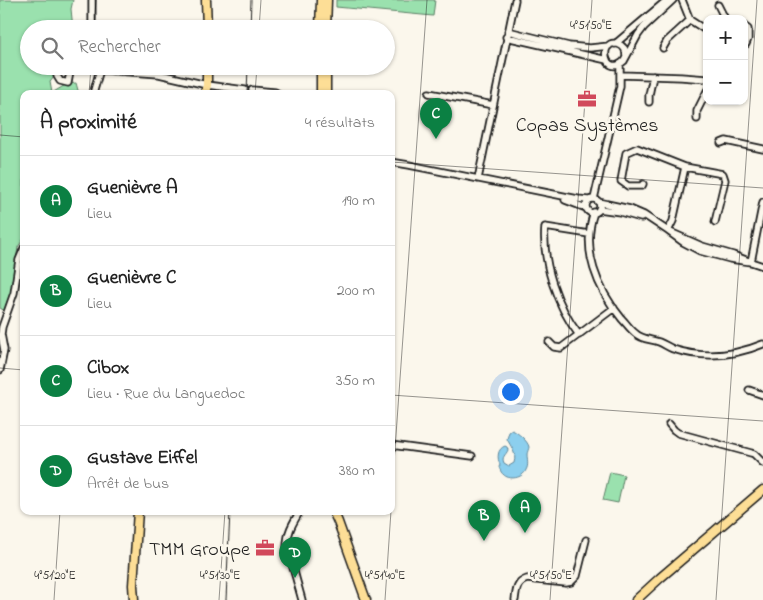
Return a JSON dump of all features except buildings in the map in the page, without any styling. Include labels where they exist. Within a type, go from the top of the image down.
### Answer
[{"type":"main road","points":[[206,0],[207,20]]},
{"type":"main road","points":[[320,20],[321,0]]},
{"type":"main road","points":[[326,0],[326,20]]},
{"type":"main road","points":[[206,90],[208,75]]},
{"type":"main road","points":[[321,75],[321,90]]},
{"type":"main road","points":[[326,75],[326,90]]},
{"type":"main road","points":[[636,600],[763,490]]},
{"type":"main road","points":[[134,600],[133,585],[138,515]]},
{"type":"main road","points":[[335,515],[366,600]]},
{"type":"main road","points":[[338,515],[338,522]]},
{"type":"street","points":[[92,0],[92,20]]},
{"type":"street","points":[[478,179],[515,0]]},
{"type":"street","points":[[607,60],[605,54],[612,45],[667,0]]},
{"type":"street","points":[[507,34],[607,60],[613,65],[620,64],[624,61],[638,35],[674,0]]},
{"type":"street","points":[[682,0],[690,20],[703,28]]},
{"type":"street","points":[[718,5],[723,15]]},
{"type":"street","points":[[663,48],[667,41],[690,20]]},
{"type":"street","points":[[507,34],[569,46],[590,48],[612,45],[623,47],[626,57]]},
{"type":"street","points":[[594,200],[620,86],[620,64]]},
{"type":"street","points":[[57,75],[60,81],[68,83],[70,75]]},
{"type":"street","points":[[94,90],[98,75]]},
{"type":"street","points":[[163,75],[207,85],[244,90]]},
{"type":"street","points":[[621,75],[703,79]]},
{"type":"street","points":[[648,102],[653,76]]},
{"type":"street","points":[[428,94],[493,105]]},
{"type":"street","points":[[697,119],[697,111],[703,99]]},
{"type":"street","points":[[721,143],[726,141],[763,148]]},
{"type":"street","points":[[643,184],[642,186],[628,186],[621,181],[626,153],[636,148],[685,167],[722,174],[725,180],[715,222]]},
{"type":"street","points":[[395,163],[549,194],[594,200],[635,211],[700,251],[763,266]]},
{"type":"street","points":[[668,231],[673,220],[685,167]]},
{"type":"street","points":[[549,194],[592,210],[629,214],[653,221]]},
{"type":"street","points":[[592,210],[586,204],[594,200]]},
{"type":"street","points":[[592,210],[600,206],[594,200]]},
{"type":"street","points":[[751,262],[760,228],[763,202]]},
{"type":"street","points":[[592,210],[589,232],[593,267],[606,297],[635,334],[671,348],[702,355],[736,353],[763,344]]},
{"type":"street","points":[[580,334],[562,308],[546,260],[545,227],[589,232]]},
{"type":"street","points":[[0,370],[4,350],[1,334],[2,327],[14,293],[20,258]]},
{"type":"street","points":[[549,342],[554,347],[561,348],[614,308]]},
{"type":"street","points":[[749,390],[763,395]]},
{"type":"street","points":[[669,424],[678,433],[754,454],[763,463]]},
{"type":"street","points":[[395,446],[472,456]]},
{"type":"street","points":[[298,515],[290,527],[287,546],[302,600]]},
{"type":"street","points":[[515,600],[518,584],[524,580],[566,583],[573,580],[578,571],[586,540]]},
{"type":"green space","points":[[0,0],[73,0],[71,9],[72,20],[20,20],[20,75],[54,75],[50,82],[51,90],[20,90],[20,244],[12,288],[5,311],[0,308]]},
{"type":"green space","points":[[336,0],[435,0],[433,16],[336,7]]},
{"type":"green space","points":[[76,83],[78,90],[57,90],[67,84]]},
{"type":"green space","points":[[610,472],[624,475],[618,503],[603,500]]},
{"type":"water","points":[[512,430],[527,442],[529,447],[526,470],[519,477],[512,478],[501,472],[498,457],[500,449],[505,446],[508,450],[503,458],[504,463],[509,466],[514,463],[514,453],[507,439],[509,432]]},
{"type":"railway","points":[[250,20],[251,0]]},
{"type":"railway","points":[[247,90],[248,75]]},
{"type":"railway","points":[[226,600],[230,515]]},
{"type":"place","name":"Copas Systèmes","points":[[587,99]]},
{"type":"place","name":"Cibox","points":[[436,139]]},
{"type":"place","name":"Guenièvre A","points":[[525,533]]},
{"type":"place","name":"Guenièvre C","points":[[484,541]]},
{"type":"place","name":"TMM Groupe","points":[[265,548]]},
{"type":"place","name":"Gustave Eiffel","points":[[295,578]]}]
